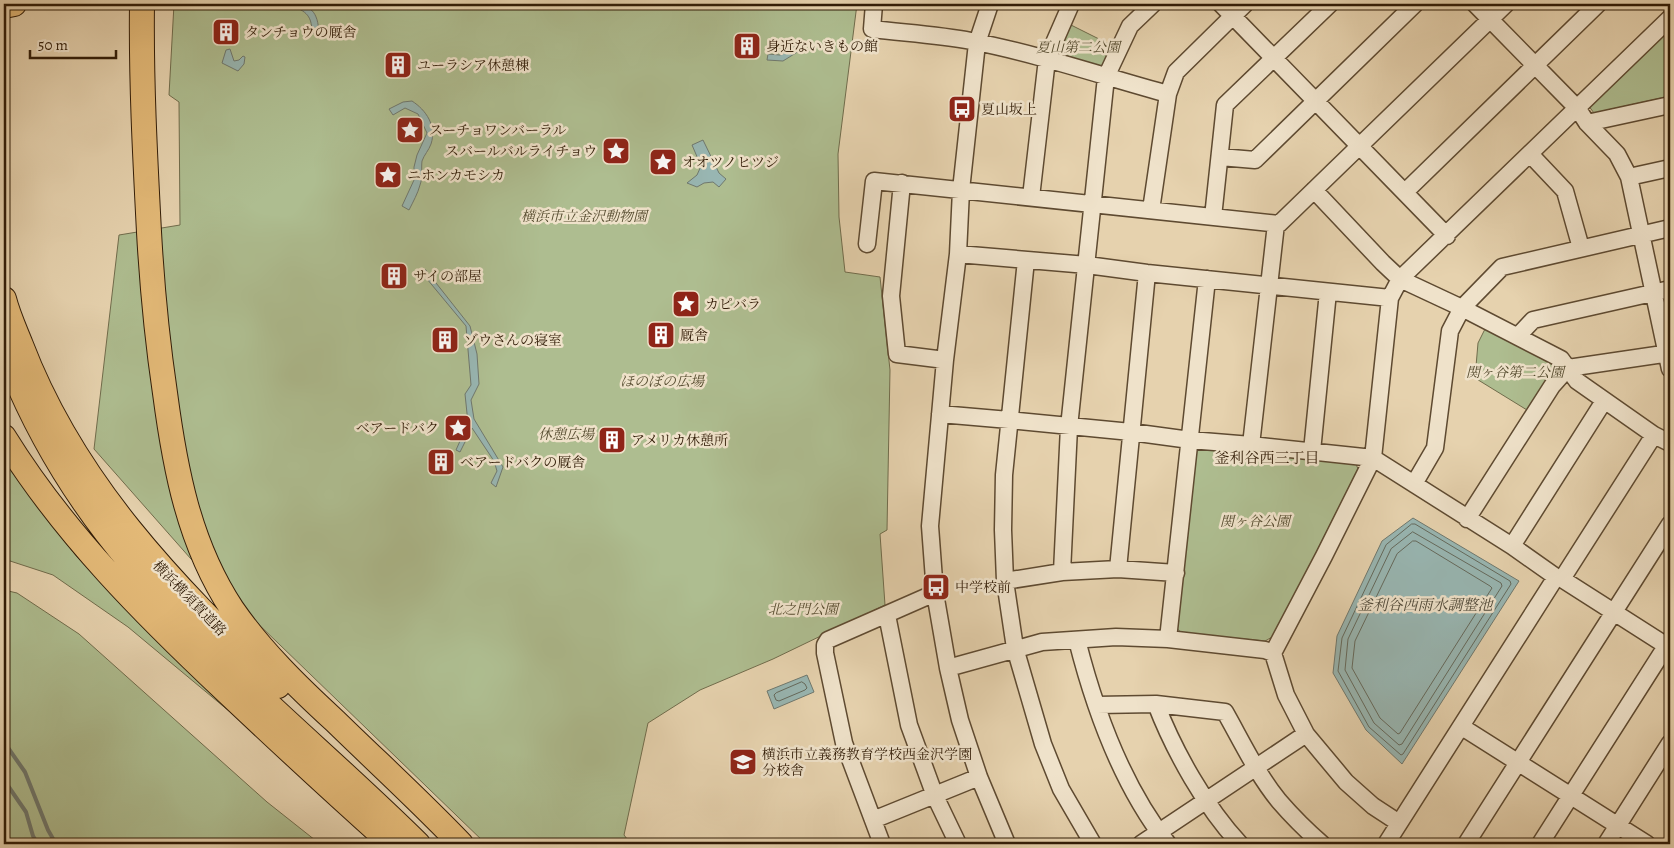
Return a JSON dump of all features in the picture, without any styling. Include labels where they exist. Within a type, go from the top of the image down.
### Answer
[{"type":"highway","points":[[4,6],[14,4]]},
{"type":"highway","points":[[142,4],[145,163],[157,337],[177,473],[184,503],[197,541],[211,573],[232,608],[269,655],[461,844]]},
{"type":"highway","name":"横浜横須賀道路","points":[[4,299],[19,365]]},
{"type":"highway","name":"横浜横須賀道路","points":[[4,349],[19,365],[44,400],[72,484],[131,563],[212,650],[418,844]]},
{"type":"highway","points":[[4,437],[22,467],[63,521],[106,572],[176,644],[314,775],[392,844]]},
{"type":"highway","name":"横浜横須賀道路","points":[[58,443],[145,551],[184,593],[278,686],[389,786],[448,844]]},
{"type":"street","points":[[874,4],[872,29],[978,43],[1047,59],[1106,78],[1168,94]]},
{"type":"street","points":[[990,4],[978,43],[961,190],[958,254],[944,360],[932,484],[930,526],[935,593],[948,668],[960,720],[979,777],[1007,844]]},
{"type":"street","points":[[1031,197],[1047,59],[1071,4]]},
{"type":"street","points":[[1062,572],[1069,427],[1106,78],[1130,26],[1153,4]]},
{"type":"street","points":[[1152,210],[1168,94],[1176,72],[1227,10],[1244,4]]},
{"type":"street","points":[[1213,217],[1225,105],[1330,4]]},
{"type":"street","points":[[1220,157],[1255,160],[1415,4]]},
{"type":"street","points":[[1467,519],[1552,386],[1568,368],[1669,359],[1629,177],[1616,154],[1535,65],[1475,4]]},
{"type":"street","points":[[867,244],[874,181],[1279,224],[1506,4]]},
{"type":"street","points":[[1405,192],[1598,4]]},
{"type":"street","points":[[1227,10],[1446,236]]},
{"type":"street","points":[[1399,823],[1373,806],[1346,782],[1306,734],[1286,695],[1273,653],[1373,458],[1390,298],[1400,279],[1530,154],[1582,116],[1670,18]]},
{"type":"street","points":[[1582,116],[1670,105]]},
{"type":"street","points":[[1530,154],[1565,190],[1581,248]]},
{"type":"street","points":[[1629,177],[1670,168]]},
{"type":"street","points":[[902,183],[891,296],[897,354],[944,360]]},
{"type":"street","points":[[1314,190],[1400,279],[1462,308],[1561,359],[1577,381],[1654,435],[1670,443]]},
{"type":"street","points":[[1251,445],[1276,224]]},
{"type":"street","points":[[1414,484],[1435,448],[1450,331],[1462,308],[1502,267],[1670,228]]},
{"type":"street","points":[[958,254],[1087,265],[1146,273],[1390,298]]},
{"type":"street","points":[[1026,260],[1004,475],[1003,530],[1005,581],[1015,648],[1044,744],[1058,780],[1093,844]]},
{"type":"street","points":[[1118,569],[1146,273]]},
{"type":"street","points":[[1168,639],[1207,279]]},
{"type":"street","points":[[1518,336],[1533,320],[1670,289]]},
{"type":"street","points":[[1312,451],[1328,292]]},
{"type":"street","points":[[1512,546],[1604,401]]},
{"type":"street","points":[[940,414],[1373,458],[1559,578],[1669,645],[1540,844]]},
{"type":"street","points":[[1386,844],[1654,435]]},
{"type":"street","points":[[1466,844],[1670,524]]},
{"type":"street","points":[[1005,581],[1062,572],[1118,569],[1176,573]]},
{"type":"street","points":[[882,844],[844,743],[825,645],[828,640],[935,593]]},
{"type":"street","points":[[887,615],[909,725],[935,796],[958,844]]},
{"type":"street","points":[[948,668],[1042,642],[1116,637],[1168,639],[1266,650],[1273,653]]},
{"type":"street","points":[[1077,640],[1085,672],[1106,734],[1122,771],[1163,838]]},
{"type":"street","points":[[1096,704],[1156,704],[1225,712],[1256,767],[1279,801],[1322,844]]},
{"type":"street","points":[[1156,704],[1165,728],[1206,800],[1240,844]]},
{"type":"street","points":[[1462,727],[1647,844]]},
{"type":"street","points":[[1141,844],[1163,838],[1206,800],[1306,734]]},
{"type":"street","points":[[1606,844],[1670,743]]},
{"type":"street","points":[[874,820],[979,777]]},
{"type":"green space","points":[[174,4],[857,4],[838,154],[839,217],[845,272],[880,277],[890,370],[887,530],[880,534],[885,605],[773,659],[700,690],[648,723],[624,835],[631,844],[486,844],[191,559],[94,449],[119,235],[180,225],[179,102],[169,95]]},
{"type":"green space","name":"夏山第二公園","points":[[1069,24],[1115,47],[1105,67],[1097,70],[1054,56]]},
{"type":"green space","points":[[1670,25],[1670,96],[1594,113],[1588,105]]},
{"type":"green space","name":"関ヶ谷第二公園","points":[[1487,325],[1553,364],[1551,375],[1527,410],[1475,378],[1478,343]]},
{"type":"green space","name":"関ヶ谷公園","points":[[1200,446],[1356,464],[1358,469],[1274,636],[1265,641],[1182,633],[1175,627],[1192,452]]},
{"type":"green space","points":[[5,463],[77,557],[253,731],[128,627],[53,575],[4,559]]},
{"type":"green space","points":[[4,590],[17,593],[79,634],[267,802],[320,844],[4,844]]},
{"type":"water","points":[[288,4],[302,5],[312,10],[317,20],[319,34],[312,33],[312,26],[306,14]]},
{"type":"water","points":[[799,44],[799,51],[783,61],[767,60],[768,54],[780,55]]},
{"type":"water","points":[[230,49],[234,61],[239,60],[243,56],[245,57],[244,64],[238,71],[222,63],[226,50]]},
{"type":"water","points":[[412,101],[426,114],[433,131],[430,146],[422,161],[419,188],[409,210],[402,206],[414,180],[414,167],[417,155],[427,133],[418,114],[405,108],[393,115],[389,109],[403,102]]},
{"type":"water","points":[[703,140],[719,173],[726,179],[719,187],[713,182],[704,183],[697,187],[687,183],[697,175],[701,166],[692,145]]},
{"type":"water","points":[[425,269],[470,326],[477,354],[479,384],[471,400],[474,419],[503,467],[496,487],[491,483],[497,471],[494,461],[472,428],[460,452],[456,450],[468,423],[465,394],[471,385],[466,326],[422,273]]},
{"type":"water","name":"釜利谷西雨水調整池","points":[[1413,518],[1519,581],[1402,764],[1366,730],[1333,673],[1337,636],[1382,541]]},
{"type":"water","points":[[807,675],[814,692],[774,709],[767,691]]},
{"type":"waterway","points":[[4,742],[25,772],[48,830],[56,844]]},
{"type":"waterway","points":[[4,780],[26,812],[33,836],[38,844]]},
{"type":"place","name":"タンチョウの厩舎","points":[[226,32]]},
{"type":"place","name":"身近ないきもの館","points":[[747,46]]},
{"type":"place","name":"ユーラシア休憩棟","points":[[398,65]]},
{"type":"place","name":"夏山坂上","points":[[962,109]]},
{"type":"place","name":"スーチョワンバーラル","points":[[410,130]]},
{"type":"place","name":"スバールバルライチョウ","points":[[616,151]]},
{"type":"place","name":"オオツノヒツジ","points":[[663,162]]},
{"type":"place","name":"ニホンカモシカ","points":[[388,175]]},
{"type":"place","name":"サイの部屋","points":[[394,276]]},
{"type":"place","name":"カピバラ","points":[[686,304]]},
{"type":"place","name":"厩舎","points":[[661,335]]},
{"type":"place","name":"ゾウさんの寝室","points":[[445,340]]},
{"type":"place","name":"ベアードバク","points":[[458,428]]},
{"type":"place","name":"アメリカ休憩所","points":[[612,440]]},
{"type":"place","name":"ベアードバクの厩舎","points":[[441,462]]},
{"type":"place","name":"中学校前","points":[[936,587]]},
{"type":"place","name":"横浜市立義務教育学校西金沢学園 分校舎","points":[[743,762]]},
{"type":"district","name":"釜利谷西三丁目","points":[[1267,458]]},
{"type":"park label","name":"横浜市立金沢動物園","points":[[584,216]]},
{"type":"park label","name":"ほのぼの広場","points":[[662,381]]},
{"type":"park label","name":"休憩広場","points":[[566,434]]},
{"type":"park label","name":"北之門公園","points":[[803,609]]}]
